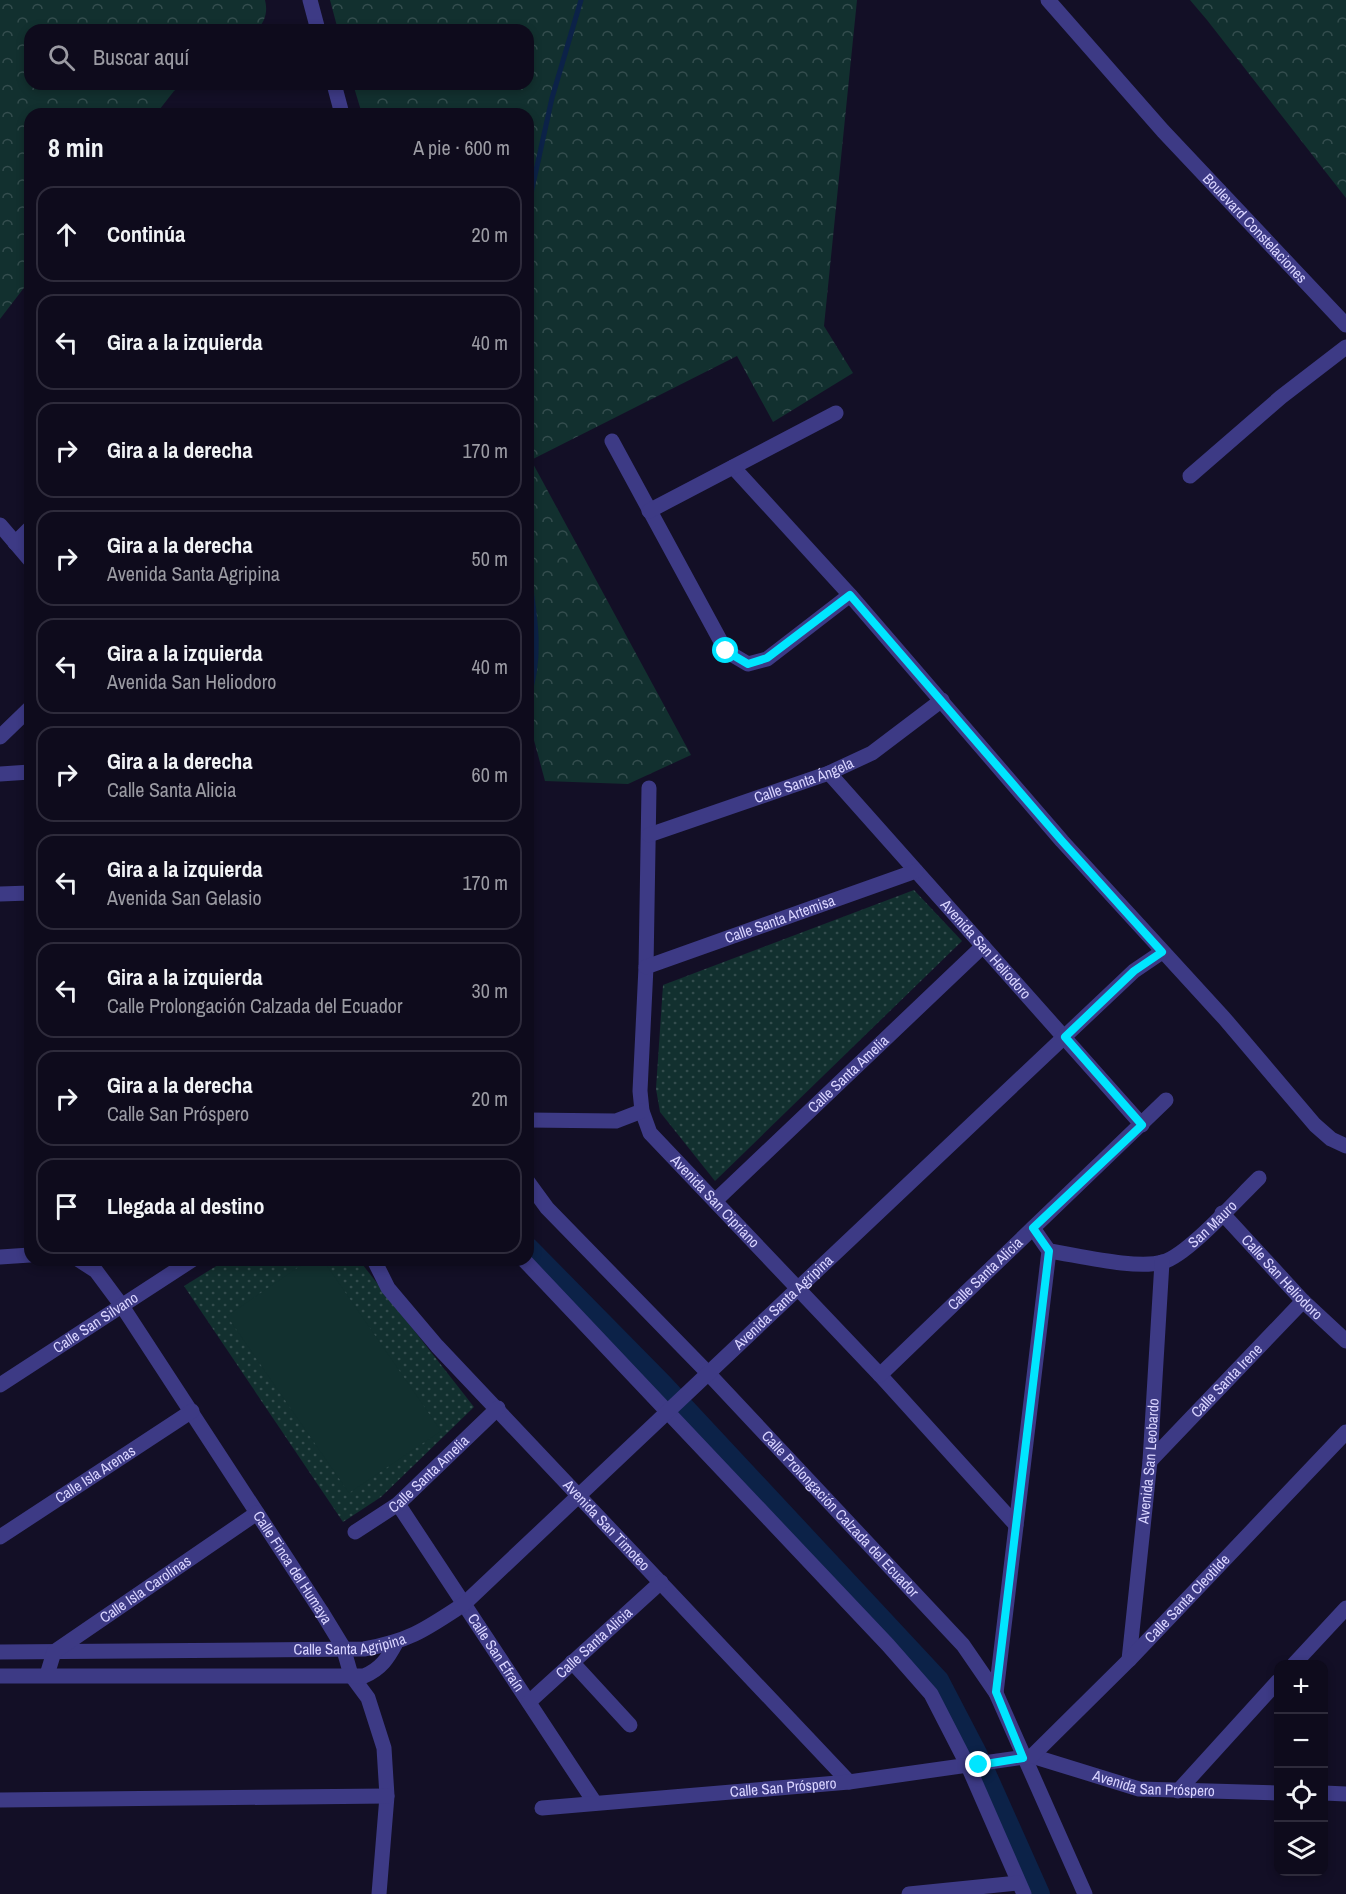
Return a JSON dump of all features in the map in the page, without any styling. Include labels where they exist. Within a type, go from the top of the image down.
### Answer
[{"type":"street","points":[[310,0],[316,24]]},
{"type":"street","name":"Boulevard Constelaciones","points":[[1048,0],[1163,131],[1346,325]]},
{"type":"street","points":[[336,90],[340,108]]},
{"type":"street","points":[[1190,476],[1281,397],[1346,347]]},
{"type":"street","points":[[649,511],[836,413]]},
{"type":"street","points":[[612,441],[726,651],[748,664],[767,658],[850,595]]},
{"type":"street","points":[[733,467],[850,595],[1062,841],[1224,1018],[1315,1125],[1331,1139],[1346,1146]]},
{"type":"street","points":[[0,525],[24,553]]},
{"type":"street","points":[[15,543],[24,534]]},
{"type":"street","name":"Calle Santa Ángela","points":[[650,835],[829,773],[872,753],[942,700]]},
{"type":"street","points":[[0,737],[24,714]]},
{"type":"street","points":[[0,774],[24,772]]},
{"type":"street","name":"Avenida San Heliodoro","points":[[829,773],[1142,1125]]},
{"type":"street","name":"Avenida San Cipriano","points":[[649,788],[650,835],[640,1091],[642,1112],[650,1133],[657,1143],[880,1375],[1016,1525]]},
{"type":"street","name":"Calle Santa Artemisa","points":[[646,967],[916,871]]},
{"type":"street","points":[[0,894],[24,893]]},
{"type":"street","name":"Calle Santa Amelia","points":[[715,1202],[983,946]]},
{"type":"street","name":"Avenida Santa Agripina","points":[[396,1643],[420,1634],[464,1604],[1134,971],[1162,952]]},
{"type":"street","name":"Calle Santa Alicia","points":[[880,1375],[1166,1100]]},
{"type":"street","points":[[534,1120],[616,1121],[642,1112]]},
{"type":"street","name":"San Mauro","points":[[1162,1262],[1181,1252],[1259,1178]]},
{"type":"street","name":"Calle Prolongación Calzada del Ecuador","points":[[534,1190],[547,1208],[707,1372],[963,1646],[996,1692],[1027,1757],[1085,1894]]},
{"type":"street","name":"Calle San Heliodoro","points":[[1222,1213],[1303,1301],[1346,1341]]},
{"type":"street","points":[[996,1692],[1049,1251],[1033,1228]]},
{"type":"street","points":[[1049,1251],[1134,1263],[1162,1262]]},
{"type":"street","points":[[0,1257],[24,1256]]},
{"type":"street","name":"Avenida San Leobardo","points":[[1129,1660],[1150,1461],[1162,1262]]},
{"type":"street","name":"Calle Finca del Humaya","points":[[88,1266],[96,1271],[122,1306],[192,1411],[343,1647],[351,1676],[368,1698],[384,1748],[387,1796],[379,1894]]},
{"type":"street","name":"Calle San Silvano","points":[[0,1385],[183,1266]]},
{"type":"street","name":"Avenida San Timoteo","points":[[377,1266],[388,1288],[437,1346],[849,1782]]},
{"type":"street","points":[[530,1266],[672,1407],[931,1694],[973,1766],[1021,1888],[909,1894]]},
{"type":"street","name":"Calle Santa Irene","points":[[1150,1461],[1303,1301]]},
{"type":"street","name":"Calle Santa Amelia","points":[[355,1532],[398,1504],[498,1408]]},
{"type":"street","name":"Calle Isla Arenas","points":[[0,1536],[192,1411]]},
{"type":"street","name":"Calle Santa Cleotilde","points":[[1027,1757],[1129,1660],[1346,1432]]},
{"type":"street","name":"Calle San Efraín","points":[[398,1504],[595,1803]]},
{"type":"street","name":"Calle Isla Carolinas","points":[[54,1652],[257,1513]]},
{"type":"street","name":"Calle Santa Alicia","points":[[529,1702],[661,1582]]},
{"type":"street","points":[[1299,1660],[1346,1608]]},
{"type":"street","name":"Calle Santa Agripina","points":[[0,1652],[364,1648],[396,1643]]},
{"type":"street","name":"Calle Santa Agripina","points":[[0,1676],[364,1676],[376,1671],[387,1660],[396,1643]]},
{"type":"street","points":[[47,1675],[54,1652]]},
{"type":"street","points":[[572,1662],[630,1725]]},
{"type":"street","points":[[368,1698],[376,1671]]},
{"type":"street","points":[[1178,1791],[1274,1685]]},
{"type":"street","name":"Calle San Próspero","points":[[542,1808],[849,1782],[1027,1757]]},
{"type":"street","name":"Avenida San Próspero","points":[[1027,1757],[1139,1789],[1274,1792]]},
{"type":"street","points":[[0,1800],[387,1796]]},
{"type":"green space","points":[[0,0],[265,0],[266,12],[261,24],[24,24],[24,90],[175,90],[161,108],[24,108],[24,288],[0,319]]},
{"type":"green space","points":[[330,0],[857,0],[824,326],[853,373],[773,422],[737,356],[534,458],[534,108],[360,108],[355,90],[534,90],[534,24],[336,24]]},
{"type":"green space","points":[[1190,0],[1346,0],[1346,198],[1207,20]]},
{"type":"green space","points":[[534,466],[691,755],[628,784],[545,781],[534,740]]},
{"type":"green space","points":[[914,890],[962,941],[715,1181],[660,1112],[656,1089],[663,985]]},
{"type":"green space","points":[[216,1266],[364,1266],[474,1407],[381,1497],[343,1522],[184,1286]]},
{"type":"green space","points":[[300,1266],[327,1266],[441,1431],[349,1493],[227,1316]]},
{"type":"waterway","points":[[534,180],[552,98],[581,0]]},
{"type":"waterway","points":[[534,610],[536,633],[534,674]]},
{"type":"waterway","points":[[534,1253],[663,1384],[939,1680],[977,1753],[1040,1894]]},
{"type":"route","points":[[726,651],[748,664],[767,658],[850,595],[1062,841],[1162,952],[1134,971],[1065,1037],[1142,1125],[1033,1228],[1049,1251],[996,1692],[1023,1758],[979,1765]]}]
